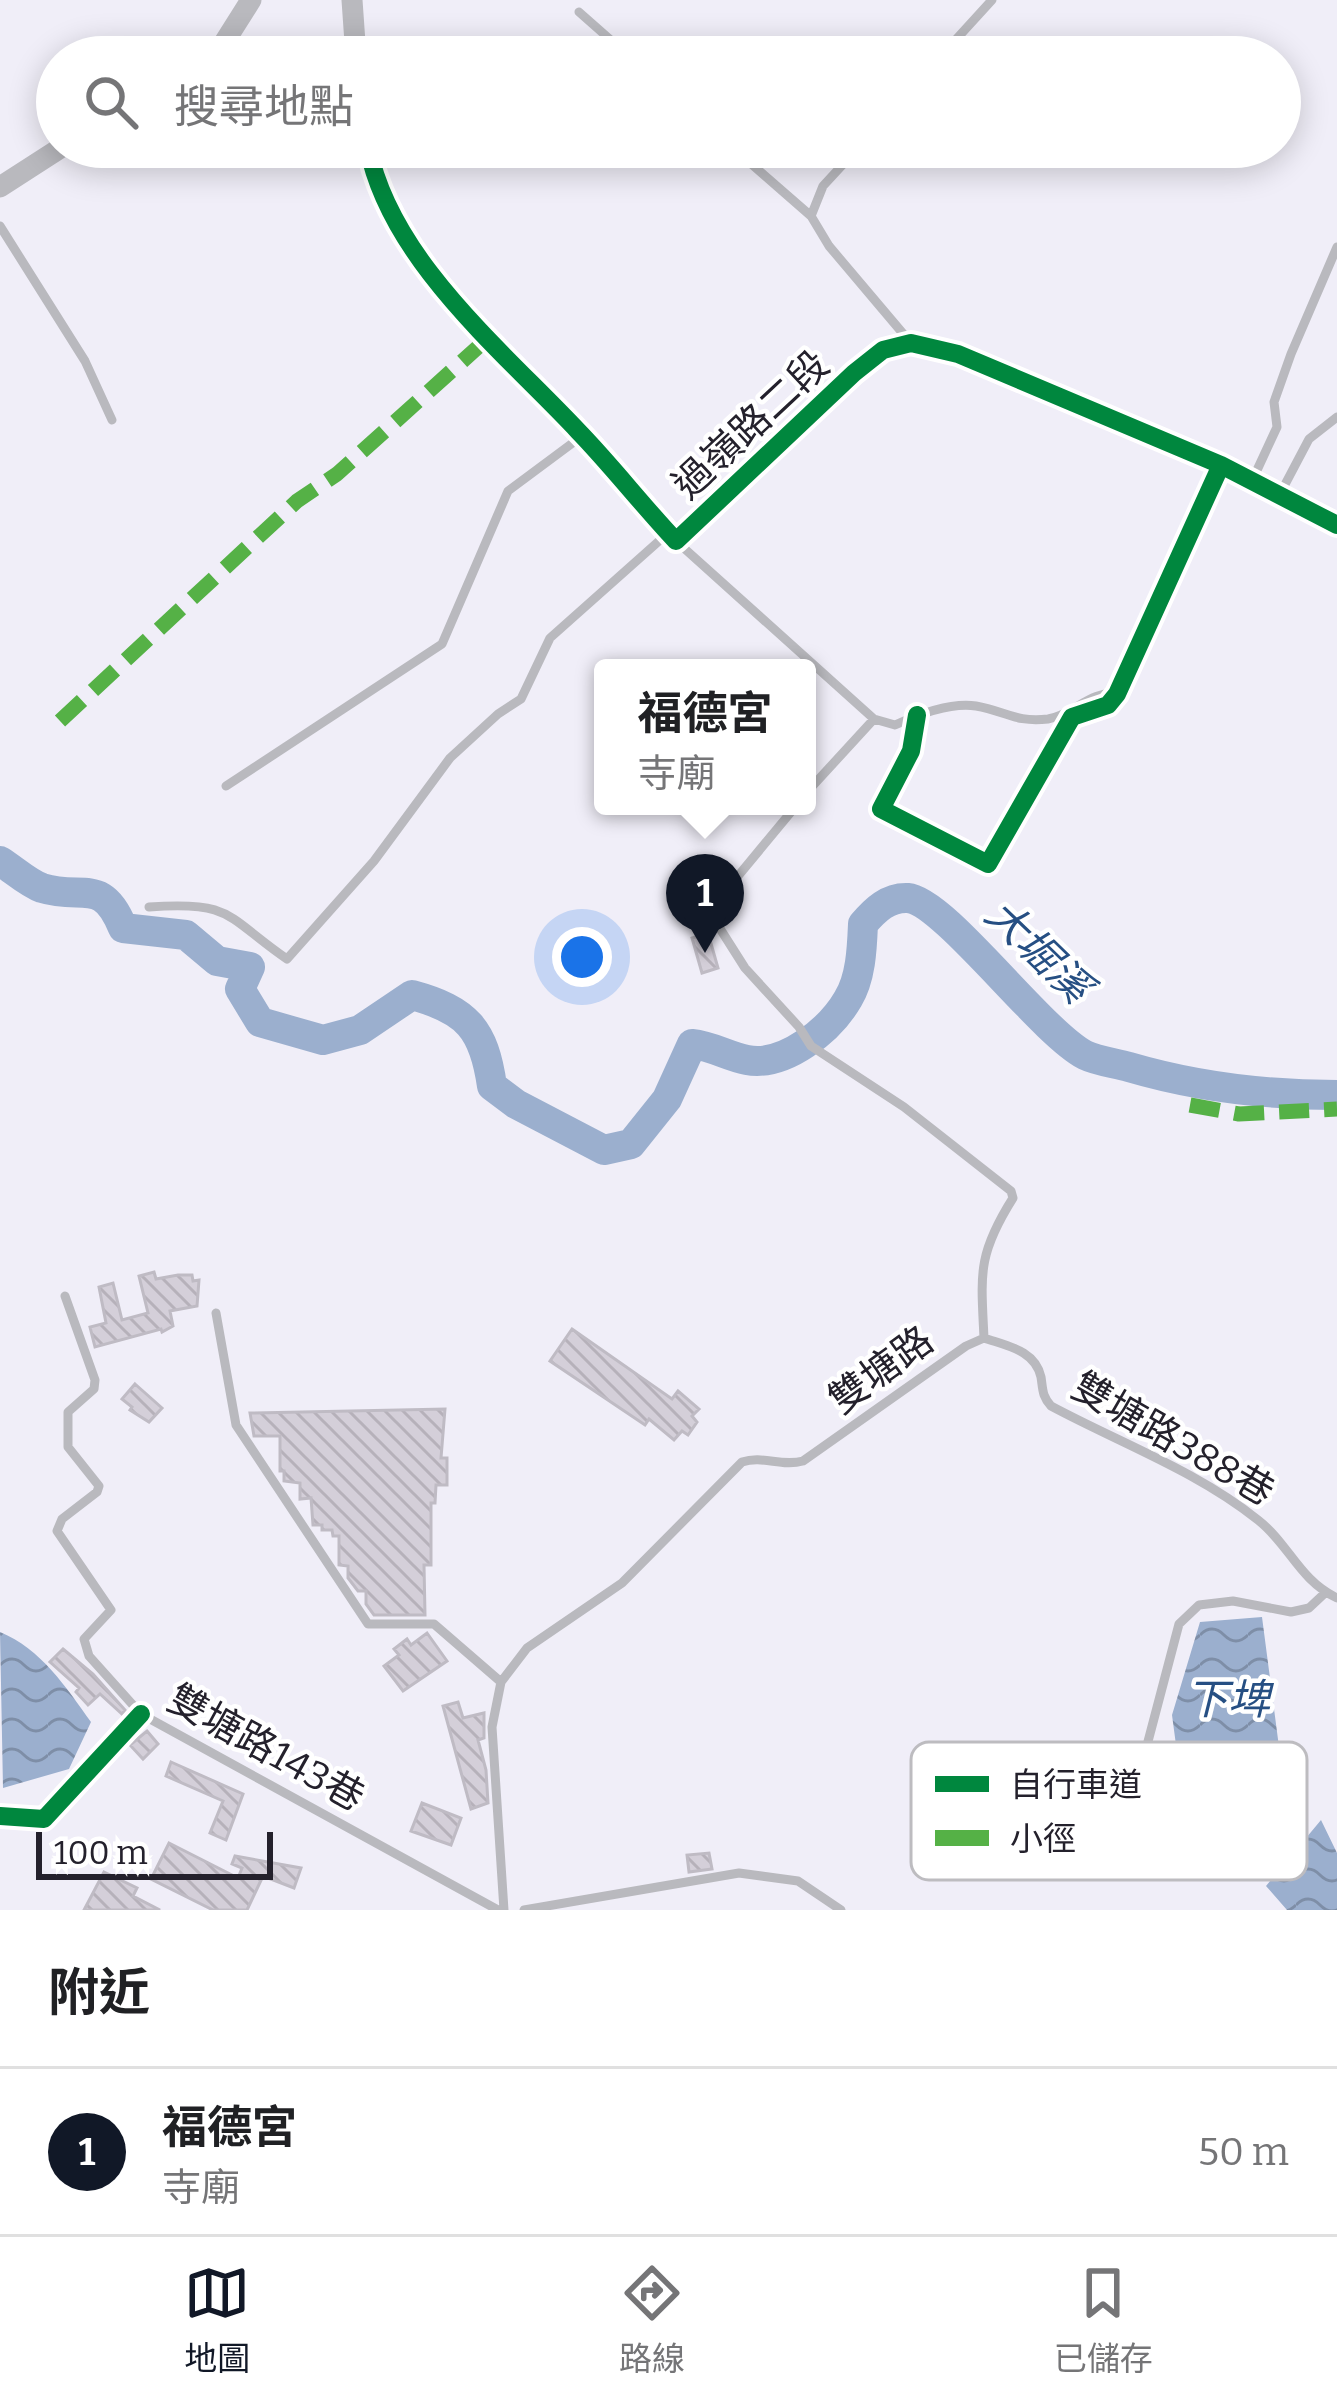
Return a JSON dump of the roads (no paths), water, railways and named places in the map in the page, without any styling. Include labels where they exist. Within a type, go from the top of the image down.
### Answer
[{"type":"street","points":[[228,36],[251,0]]},
{"type":"street","points":[[352,0],[355,36]]},
{"type":"street","points":[[0,187],[36,164]]},
{"type":"street","name":"過嶺路二段","points":[[375,168],[384,197],[440,288],[583,436],[672,537],[854,373],[884,350],[911,344]]},
{"type":"street","points":[[911,344],[958,354],[1221,465],[1337,525]]},
{"type":"street","points":[[917,715],[911,751],[881,808],[988,864],[1072,717],[1108,705],[1117,694],[1221,465]]},
{"type":"street","points":[[0,1816],[44,1820],[141,1714]]},
{"type":"lane","points":[[959,36],[992,0]]},
{"type":"lane","points":[[578,12],[606,36]]},
{"type":"lane","points":[[756,168],[811,216],[829,246],[911,344]]},
{"type":"lane","points":[[811,216],[823,186],[840,168]]},
{"type":"lane","points":[[0,226],[86,361],[112,419]]},
{"type":"lane","points":[[1252,481],[1277,427],[1274,402],[1291,354],[1337,247]]},
{"type":"lane","points":[[1280,494],[1309,439],[1337,417]]},
{"type":"lane","points":[[226,786],[442,644],[508,491],[583,436]]},
{"type":"lane","points":[[149,907],[195,906],[227,912],[287,959],[374,861],[450,758],[521,699],[550,638],[672,537],[808,659]]},
{"type":"lane","points":[[816,666],[874,718],[895,725],[917,715],[973,705],[1021,721],[1055,718],[1104,692],[1117,694]]},
{"type":"lane","points":[[816,782],[874,718]]},
{"type":"lane","name":"雙塘路","points":[[501,1682],[527,1648],[622,1583],[742,1462],[761,1458],[782,1464],[803,1461],[965,1346],[984,1338],[982,1268],[990,1235],[1013,1198],[1011,1191],[904,1107],[811,1046],[745,968],[712,916],[719,899],[789,815]]},
{"type":"lane","name":"雙塘路143巷","points":[[65,1295],[95,1380],[94,1389],[68,1412],[68,1447],[99,1486],[98,1492],[62,1519],[57,1531],[110,1603],[108,1616],[84,1639],[89,1656],[141,1714],[501,1910]]},
{"type":"lane","points":[[216,1312],[236,1425],[368,1624],[434,1624],[501,1682],[492,1727],[501,1910]]},
{"type":"lane","name":"雙塘路388巷","points":[[984,1338],[1030,1355],[1039,1368],[1043,1397],[1051,1406],[1199,1480],[1258,1520],[1307,1580],[1337,1598]]},
{"type":"lane","points":[[1148,1742],[1179,1624],[1199,1605],[1233,1601],[1291,1612],[1309,1607],[1325,1593]]},
{"type":"lane","points":[[524,1910],[739,1873],[798,1881],[841,1910]]},
{"type":"water","name":"下埤","points":[[1262,1617],[1278,1742],[1176,1742],[1172,1715],[1200,1622]]},
{"type":"water","points":[[0,1632],[40,1659],[91,1722],[69,1769],[3,1788]]},
{"type":"water","name":"下埤","points":[[1321,1820],[1337,1853],[1337,1910],[1287,1910],[1266,1886],[1271,1880],[1307,1880],[1307,1837]]},
{"type":"waterway","name":"大堀溪","points":[[0,861],[42,888],[99,896],[123,928],[186,935],[217,961],[250,967],[240,989],[260,1022],[323,1040],[360,1030],[412,995],[447,1008],[478,1036],[492,1086],[516,1104],[604,1150],[631,1144],[667,1099],[692,1044],[762,1061],[791,1052],[818,1034],[852,991],[863,924],[882,905],[901,898],[924,905],[945,920],[1043,1021],[1085,1055],[1206,1085],[1337,1095]]},
{"type":"place","name":"福德宮","points":[[705,953]]}]
